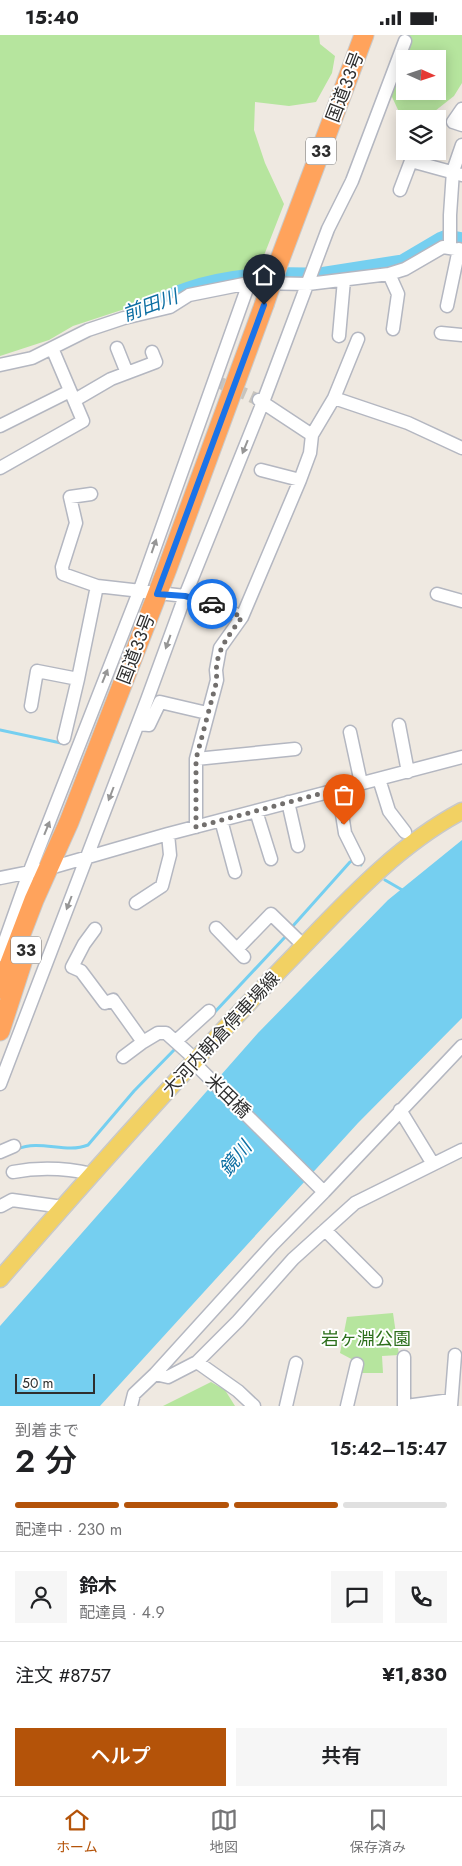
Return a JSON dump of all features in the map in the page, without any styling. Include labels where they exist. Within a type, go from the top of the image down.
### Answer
[{"type":"highway","name":"国道33号","points":[[0,1031],[42,903],[50,868],[148,593],[264,305],[364,35]]},
{"type":"highway","name":"国道33号","points":[[0,989],[34,900],[50,868]]},
{"type":"main road","name":"大河内朝倉停車場線","points":[[0,1279],[92,1174],[197,1064],[304,946],[398,853],[441,822],[462,811]]},
{"type":"street","points":[[0,1084],[185,596],[328,229],[352,181],[405,41]]},
{"type":"street","points":[[462,109],[453,122],[462,125]]},
{"type":"street","points":[[447,306],[454,245],[457,173],[462,145]]},
{"type":"street","points":[[400,191],[411,161],[457,173]]},
{"type":"street","points":[[0,365],[25,361],[88,330],[124,318],[170,307],[189,295],[250,283],[308,284],[389,274],[405,269],[443,247],[454,245]]},
{"type":"street","points":[[389,274],[398,294],[393,329]]},
{"type":"street","points":[[339,336],[344,280]]},
{"type":"street","points":[[0,955],[29,873],[148,593],[250,283]]},
{"type":"street","points":[[441,333],[462,335]]},
{"type":"street","points":[[196,827],[196,759],[217,680],[216,670],[220,648],[242,617],[300,480],[310,453],[312,435],[334,398],[358,339]]},
{"type":"street","points":[[117,348],[127,373]]},
{"type":"street","points":[[0,468],[83,421],[52,349]]},
{"type":"street","points":[[0,426],[156,362],[152,352]]},
{"type":"street","points":[[334,398],[408,423],[462,448]]},
{"type":"street","points":[[261,401],[312,435]]},
{"type":"street","points":[[261,470],[300,480]]},
{"type":"street","points":[[91,494],[70,497],[76,523],[62,567],[63,574],[97,586],[185,596],[215,605],[242,617]]},
{"type":"street","points":[[64,738],[97,586]]},
{"type":"street","points":[[437,594],[462,601]]},
{"type":"street","points":[[30,707],[37,671],[78,679]]},
{"type":"street","points":[[138,724],[149,725],[160,702],[207,713]]},
{"type":"street","points":[[399,725],[408,772]]},
{"type":"street","points":[[350,732],[361,783]]},
{"type":"street","points":[[196,759],[295,749]]},
{"type":"street","points":[[0,878],[50,868],[168,834],[462,757]]},
{"type":"street","points":[[379,779],[389,811],[405,832]]},
{"type":"street","points":[[338,789],[345,833],[358,859]]},
{"type":"street","points":[[288,802],[298,846]]},
{"type":"street","points":[[256,811],[271,859]]},
{"type":"street","points":[[221,820],[235,872]]},
{"type":"street","points":[[136,903],[162,886],[170,855],[168,834]]},
{"type":"street","points":[[216,928],[241,952],[271,914],[304,946]]},
{"type":"street","points":[[95,929],[84,944],[72,967],[81,971],[105,1003],[113,1000],[144,1042]]},
{"type":"street","points":[[123,1057],[158,1033],[166,1033],[176,1041],[209,1011]]},
{"type":"street","name":"米田橋","points":[[176,1041],[321,1189]]},
{"type":"street","points":[[131,1406],[134,1394],[156,1374],[321,1189],[355,1159],[462,1046]]},
{"type":"street","points":[[400,1110],[433,1164]]},
{"type":"street","points":[[0,1152],[14,1146]]},
{"type":"street","points":[[156,1374],[168,1377],[197,1362],[238,1321],[293,1259],[355,1203],[462,1150]]},
{"type":"street","points":[[13,1172],[30,1169],[48,1169],[74,1170],[92,1174]]},
{"type":"street","points":[[1,1206],[12,1201],[63,1207]]},
{"type":"street","points":[[326,1230],[376,1281]]},
{"type":"street","points":[[404,1357],[405,1406],[451,1403],[455,1355]]},
{"type":"street","points":[[197,1362],[238,1391],[254,1406]]},
{"type":"street","points":[[286,1406],[296,1363]]},
{"type":"street","points":[[346,1406],[357,1365]]},
{"type":"green space","points":[[0,35],[319,35],[320,44],[335,56],[332,73],[316,102],[289,106],[255,102],[254,130],[265,163],[284,204],[263,258],[253,269],[187,289],[162,302],[140,304],[73,326],[49,340],[0,356]]},
{"type":"green space","points":[[402,35],[462,35],[462,83],[454,96],[436,110],[398,110],[385,82],[396,52],[396,100],[446,100],[446,50],[397,50]]},
{"type":"green space","name":"岩ヶ淵公園","points":[[393,1313],[399,1355],[382,1356],[383,1373],[360,1373],[357,1362],[340,1353],[347,1317]]},
{"type":"green space","points":[[211,1382],[225,1390],[235,1406],[163,1406]]},
{"type":"water","name":"鏡川","points":[[462,840],[462,1018],[358,1123],[100,1406],[0,1406],[0,1326],[258,1033],[388,900]]},
{"type":"waterway","name":"前田川","points":[[320,277],[403,264],[447,239],[462,242]]},
{"type":"waterway","name":"前田川","points":[[143,309],[177,295],[218,283],[276,277],[306,277]]},
{"type":"waterway","points":[[0,730],[61,743]]},
{"type":"waterway","points":[[292,927],[350,862],[361,865]]},
{"type":"waterway","points":[[385,880],[404,891]]},
{"type":"waterway","points":[[213,1014],[286,936]]},
{"type":"waterway","points":[[17,1149],[35,1145],[71,1148],[88,1145],[134,1091],[175,1049]]},
{"type":"tunnel","points":[[218,382],[259,400]]},
{"type":"way so far","points":[[212,604],[242,617],[220,648],[216,670],[217,680],[196,759],[196,827],[338,789],[344,825]]},
{"type":"route","points":[[212,604],[185,596],[157,594],[264,305]]}]
